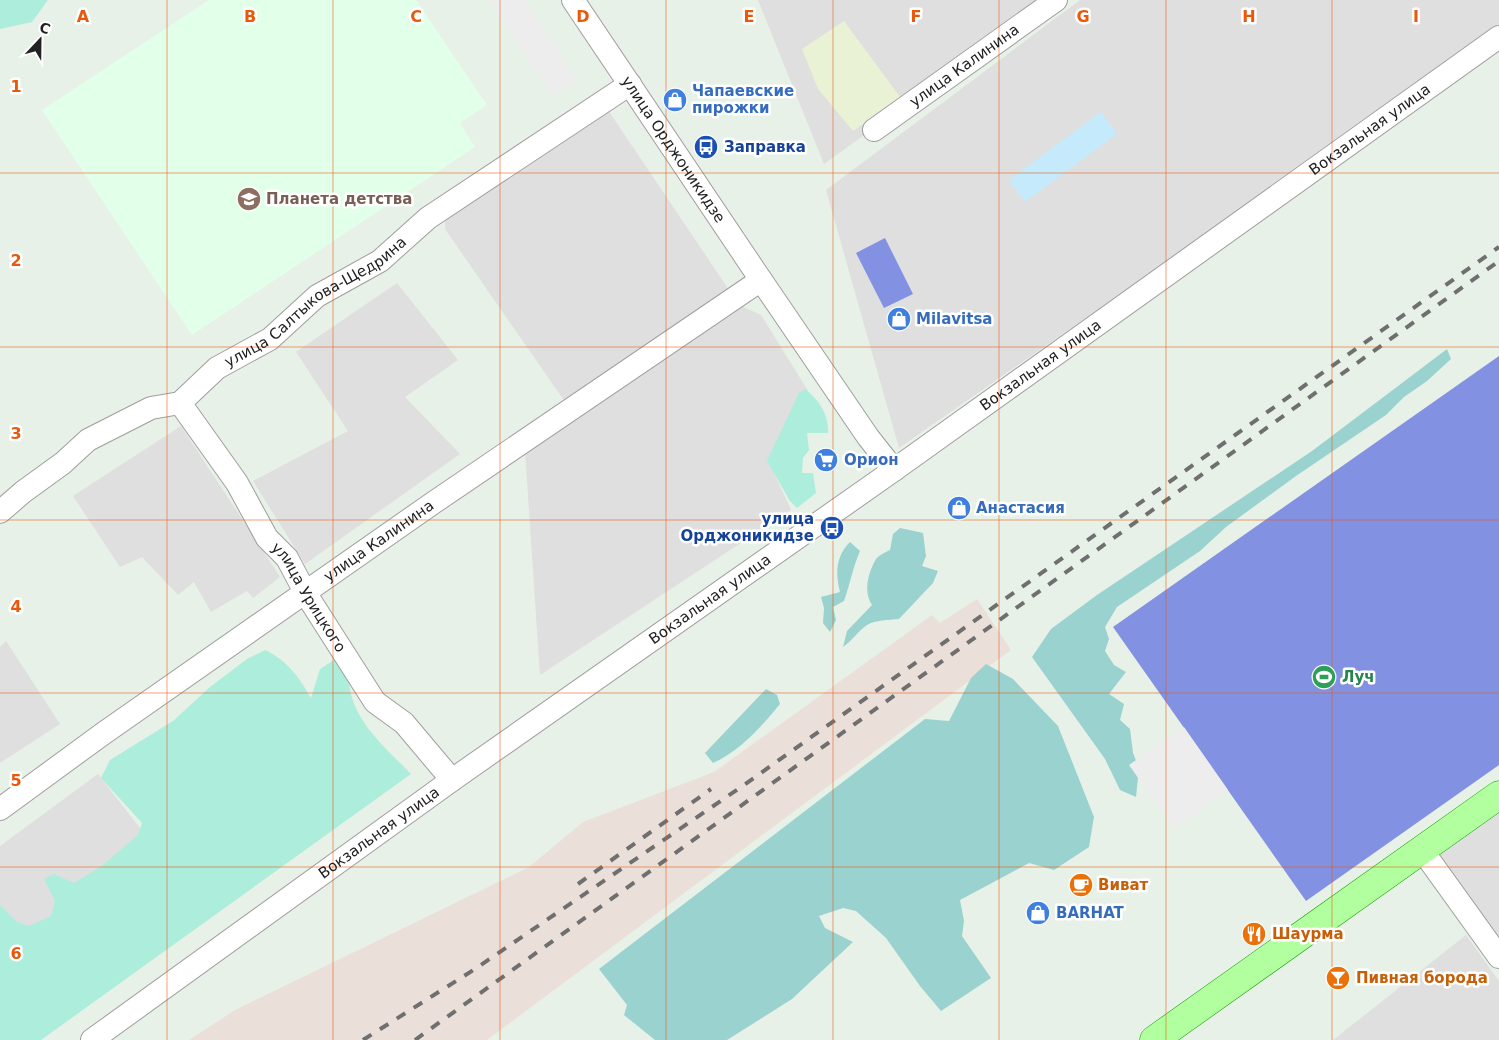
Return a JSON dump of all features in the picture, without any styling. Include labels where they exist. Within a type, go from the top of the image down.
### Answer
[{"type":"main road","points":[[1154,1040],[1499,795]]},
{"type":"street","name":"улица Орджоникидзе","points":[[573,0],[868,437],[894,470]]},
{"type":"street","name":"улица Калинина","points":[[874,130],[1056,0]]},
{"type":"street","name":"Вокзальная улица","points":[[92,1040],[452,780],[894,470],[1499,37]]},
{"type":"street","name":"улица Салтыкова-Щедрина","points":[[180,403],[217,368],[270,339],[317,296],[380,261],[428,218],[630,84]]},
{"type":"street","name":"улица Калинина","points":[[0,809],[104,732],[306,594],[433,503],[761,280]]},
{"type":"street","points":[[0,512],[23,492],[63,463],[88,440],[151,408],[180,403]]},
{"type":"street","name":"улица Урицкого","points":[[180,403],[236,483],[267,538],[287,558],[306,594],[375,702],[404,723],[452,780]]},
{"type":"street","points":[[1422,850],[1499,957]]},
{"type":"shaded area","points":[[0,0],[48,0],[32,22],[0,29]]},
{"type":"shaded area","name":"Планета детства","points":[[209,0],[416,0],[487,105],[460,123],[475,147],[192,335],[42,110]]},
{"type":"shaded area","points":[[490,0],[524,0],[576,80],[552,95]]},
{"type":"shaded area","points":[[758,0],[1051,0],[824,164]]},
{"type":"shaded area","points":[[1080,0],[1499,0],[1499,24],[1302,167],[899,448],[826,190]]},
{"type":"shaded area","points":[[844,21],[901,98],[853,131],[818,89],[802,49]]},
{"type":"shaded area","points":[[608,110],[729,290],[575,398],[563,399],[445,229],[445,218]]},
{"type":"shaded area","points":[[1101,112],[1117,134],[1025,202],[1009,180]]},
{"type":"shaded area","points":[[885,238],[913,294],[884,308],[856,253]]},
{"type":"shaded area","points":[[397,283],[458,360],[405,397],[460,454],[305,564],[253,481],[348,431],[296,352]]},
{"type":"shaded area","points":[[741,306],[761,315],[810,394],[769,462],[791,510],[540,675],[525,451]]},
{"type":"shaded area","points":[[1447,349],[1451,359],[1427,381],[1404,397],[1386,415],[1296,476],[1226,527],[1200,551],[1117,607],[1105,627],[1109,639],[1105,651],[1114,665],[1126,672],[1109,694],[1124,704],[1120,720],[1130,729],[1133,753],[1139,768],[1136,797],[1120,790],[1105,759],[1032,657],[1051,629],[1097,595],[1312,451]]},
{"type":"shaded area","name":"Луч","points":[[1499,356],[1499,765],[1306,901],[1113,627]]},
{"type":"shaded area","points":[[805,389],[822,408],[827,420],[828,433],[807,433],[809,450],[803,458],[802,473],[813,473],[816,493],[797,508],[790,501],[767,461],[799,393]]},
{"type":"shaded area","points":[[181,426],[280,577],[253,598],[247,591],[211,612],[194,582],[178,595],[142,557],[120,567],[73,496]]},
{"type":"shaded area","points":[[900,528],[923,533],[926,556],[922,566],[938,571],[933,583],[899,619],[878,621],[867,625],[843,647],[847,631],[872,605],[867,588],[873,564],[877,558],[890,550],[893,534]]},
{"type":"shaded area","points":[[850,542],[860,551],[844,601],[833,607],[836,620],[830,632],[823,623],[824,608],[821,597],[840,592],[837,578],[839,559]]},
{"type":"shaded area","points":[[977,599],[1011,650],[487,1040],[189,1040],[235,1010],[529,867],[583,822],[714,772],[932,615],[940,623]]},
{"type":"shaded area","points":[[6,641],[60,724],[0,763],[0,647]]},
{"type":"shaded area","points":[[265,650],[280,659],[292,670],[311,698],[320,669],[334,660],[349,676],[350,691],[354,705],[369,730],[411,774],[41,1040],[0,1040],[0,905],[17,922],[29,926],[51,916],[55,901],[44,879],[54,874],[74,883],[102,866],[138,835],[142,823],[101,778],[110,760],[173,721],[210,687],[247,659]]},
{"type":"shaded area","points":[[986,664],[1013,679],[1058,726],[1094,817],[1089,847],[1054,870],[1029,863],[960,900],[964,921],[962,936],[991,978],[941,1011],[920,986],[886,938],[856,911],[843,908],[819,916],[825,928],[853,942],[792,999],[727,1040],[655,1040],[624,1015],[627,1005],[599,969],[925,719],[949,721],[971,678]]},
{"type":"shaded area","points":[[766,689],[777,695],[780,704],[741,745],[713,763],[705,753]]},
{"type":"shaded area","points":[[1184,727],[1228,790],[1174,829],[1129,765]]},
{"type":"shaded area","points":[[98,774],[150,841],[19,942],[0,915],[0,846]]},
{"type":"shaded area","points":[[1499,804],[1499,945],[1430,853]]},
{"type":"shaded area","points":[[1466,935],[1499,981],[1499,1040],[1333,1040]]},
{"type":"railway","points":[[363,1040],[475,969],[744,785],[1499,247]]},
{"type":"railway","points":[[415,1040],[1499,261]]},
{"type":"railway","points":[[578,884],[711,789]]},
{"type":"place","name":"Чапаевские пирожки","points":[[675,100]]},
{"type":"place","name":"Заправка","points":[[706,147]]},
{"type":"place","name":"Планета детства","points":[[249,199]]},
{"type":"place","name":"Milavitsa","points":[[899,319]]},
{"type":"place","name":"Орион","points":[[826,460]]},
{"type":"place","name":"Анастасия","points":[[959,508]]},
{"type":"place","name":"улица Орджоникидзе","points":[[832,528]]},
{"type":"place","name":"Луч","points":[[1324,677]]},
{"type":"place","name":"Виват","points":[[1081,885]]},
{"type":"place","name":"BARHAT","points":[[1038,913]]},
{"type":"place","name":"Шаурма","points":[[1254,934]]},
{"type":"place","name":"Пивная борода","points":[[1338,978]]}]
